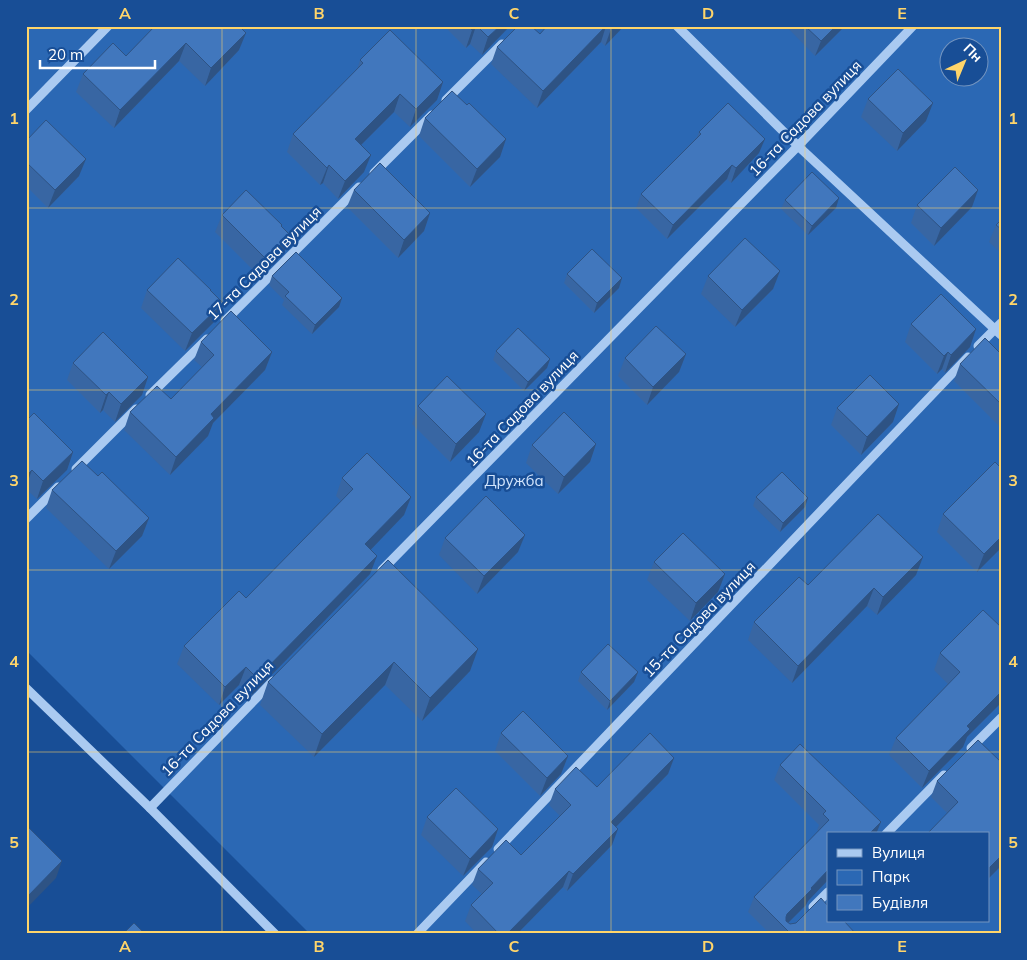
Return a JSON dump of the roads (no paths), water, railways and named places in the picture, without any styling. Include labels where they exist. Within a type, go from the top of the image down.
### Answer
[{"type":"street","points":[[26,110],[108,26]]},
{"type":"street","points":[[677,26],[798,146],[999,329]]},
{"type":"street","name":"16-та Садова вулиця","points":[[374,578],[798,146],[913,26]]},
{"type":"street","points":[[443,104],[506,40]]},
{"type":"street","name":"17-та Садова вулиця","points":[[217,329],[436,111]]},
{"type":"street","name":"15-та Садова вулиця","points":[[417,934],[999,329]]},
{"type":"street","name":"17-та Садова вулиця","points":[[146,399],[210,336]]},
{"type":"street","points":[[69,476],[139,406]]},
{"type":"street","points":[[26,519],[62,484]]},
{"type":"street","name":"16-та Садова вулиця","points":[[150,808],[276,678]]},
{"type":"street","points":[[26,688],[150,808],[275,934]]},
{"type":"street","points":[[967,752],[1001,718]]},
{"type":"street","points":[[888,832],[953,766]]},
{"type":"street","points":[[807,913],[827,893]]},
{"type":"park label","name":"Дружба","points":[[514,480]]}]
